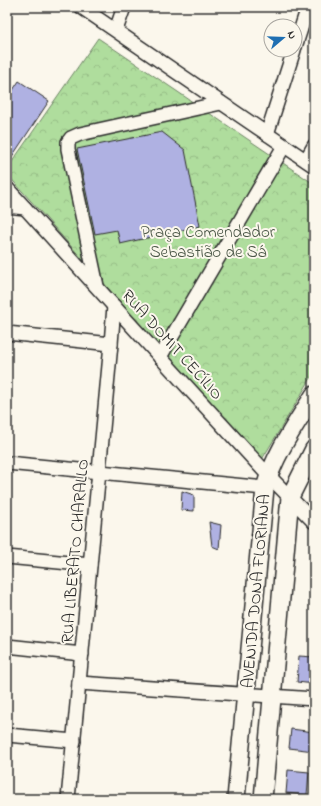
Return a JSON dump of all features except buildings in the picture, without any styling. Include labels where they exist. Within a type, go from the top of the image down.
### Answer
[{"type":"main road","name":"AVENIDA DONA FLORIANA","points":[[236,799],[266,481],[290,435],[314,395]]},
{"type":"main road","name":"AVENIDA DONA FLORIANA","points":[[263,799],[290,497],[314,449]]},
{"type":"street","points":[[81,7],[310,163],[314,146]]},
{"type":"street","points":[[116,30],[124,7]]},
{"type":"street","points":[[303,28],[310,9]]},
{"type":"street","points":[[267,134],[292,58]]},
{"type":"street","points":[[97,287],[68,149],[68,142],[80,134],[221,103]]},
{"type":"street","points":[[160,357],[284,146]]},
{"type":"street","name":"RUA DOMIT CECÍLIO","points":[[7,188],[160,357],[266,481],[290,497],[314,522]]},
{"type":"street","points":[[7,206],[25,208]]},
{"type":"street","name":"RUA LIBERATO CHARALLO","points":[[68,799],[114,306]]},
{"type":"street","points":[[7,333],[111,344]]},
{"type":"street","points":[[7,463],[99,472],[266,481]]},
{"type":"street","points":[[7,556],[90,565]]},
{"type":"street","points":[[7,646],[82,654]]},
{"type":"street","points":[[79,683],[314,699]]},
{"type":"street","points":[[7,735],[74,741]]},
{"type":"green space","name":"Praça Comendador Sebastião de Sá","points":[[98,38],[314,184],[314,373],[261,461],[7,174],[7,169]]}]
